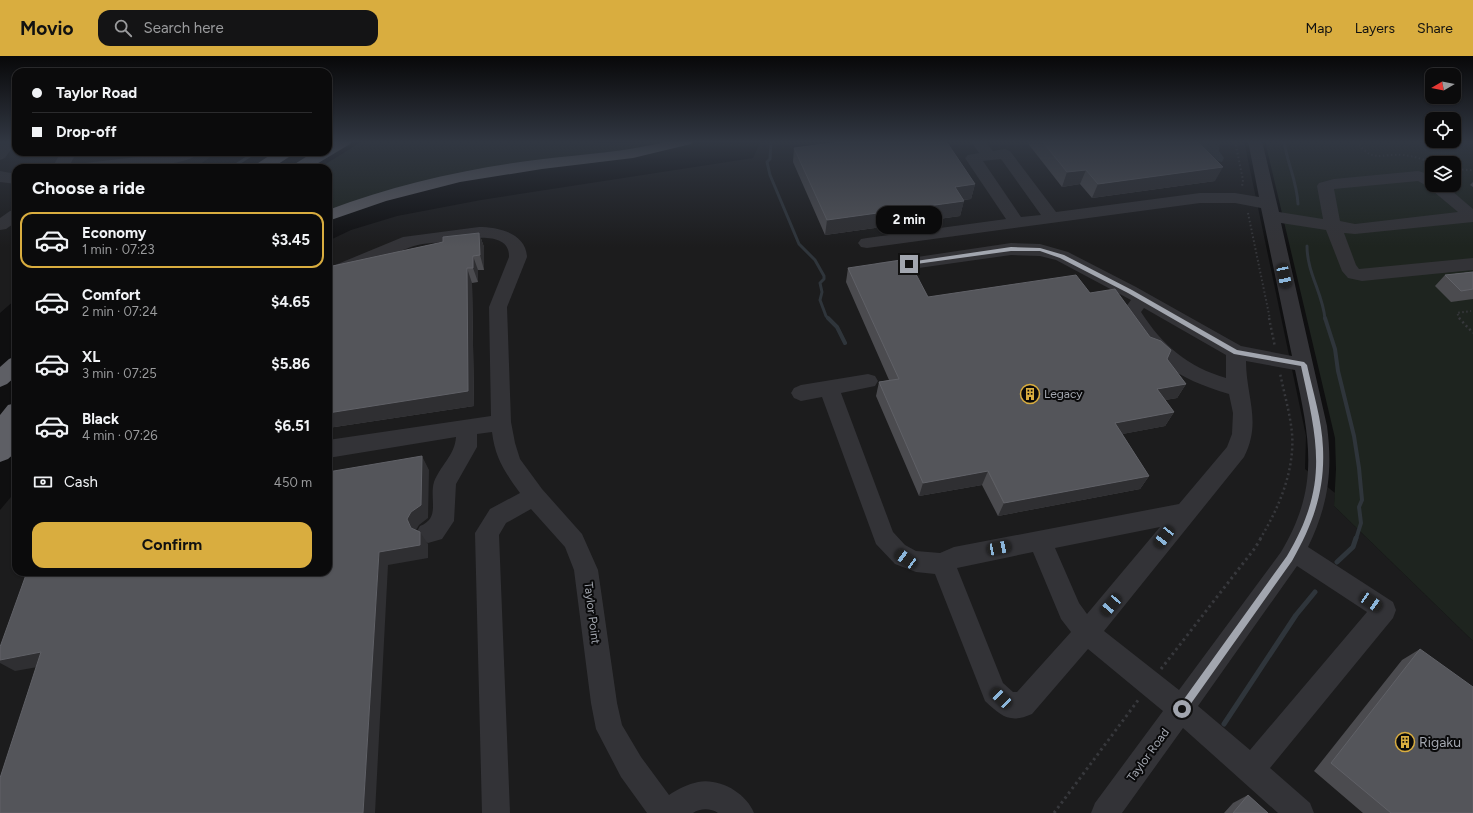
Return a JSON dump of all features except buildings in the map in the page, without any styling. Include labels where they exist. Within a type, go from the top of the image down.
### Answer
[{"type":"highway","points":[[332,215],[392,193],[462,176]]},
{"type":"highway","points":[[0,379],[12,368]]},
{"type":"highway","points":[[0,430],[12,416]]},
{"type":"highway","points":[[0,453],[12,442]]},
{"type":"street","points":[[0,176],[12,179]]},
{"type":"street","points":[[985,176],[1017,223]]},
{"type":"street","points":[[1021,176],[1052,218]]},
{"type":"street","name":"Taylor Road","points":[[1105,813],[1182,709],[1294,551],[1303,535],[1313,510],[1320,468],[1320,448],[1317,426],[1263,176]]},
{"type":"street","points":[[1415,176],[1325,186],[1333,227],[1340,240],[1348,267],[1354,274],[1362,275],[1473,264]]},
{"type":"street","points":[[1443,192],[1472,217]]},
{"type":"street","points":[[867,243],[1200,198],[1235,198],[1270,210],[1333,227],[1355,229],[1472,217]]},
{"type":"street","points":[[0,225],[12,218]]},
{"type":"street","name":"Taylor Point","points":[[332,273],[409,241],[479,232],[491,232],[509,238],[518,250],[518,257],[498,307],[501,422],[504,443],[510,462],[534,496],[574,541],[586,570],[604,703],[610,729],[631,767],[665,813]]},
{"type":"street","points":[[865,270],[1011,249],[1040,250],[1062,256],[1142,298],[1236,352],[1304,365]]},
{"type":"street","points":[[1142,298],[1131,312],[1157,349],[1185,369],[1209,382],[1238,389]]},
{"type":"street","points":[[943,564],[994,692],[1008,705],[1022,705],[1111,605],[1184,513],[1236,451],[1242,434],[1243,413],[1236,379],[1236,352]]},
{"type":"street","points":[[801,393],[868,381]]},
{"type":"street","points":[[829,388],[884,537],[894,551],[906,559],[920,563],[943,564],[954,557],[1184,513]]},
{"type":"street","points":[[332,448],[501,422]]},
{"type":"street","points":[[428,533],[434,532],[443,521],[445,483],[466,447],[467,428]]},
{"type":"street","points":[[496,813],[487,534],[498,516],[534,496]]},
{"type":"street","points":[[1040,540],[1070,611],[1086,632],[1182,709],[1300,813]]},
{"type":"street","points":[[1251,770],[1384,610],[1294,551]]},
{"type":"street","points":[[671,813],[690,798],[704,795],[718,797],[732,804],[740,813]]},
{"type":"path","points":[[1472,311],[1457,313],[1460,319],[1473,333]]},
{"type":"shaded area","points":[[0,176],[12,176],[12,302],[0,313]]},
{"type":"shaded area","points":[[332,176],[467,176],[332,211]]},
{"type":"shaded area","points":[[634,176],[1251,176],[1306,436],[1305,469],[1335,493],[1334,506],[1473,641],[1473,813],[0,813],[0,510],[12,496],[12,576],[332,576],[332,239],[351,230],[397,216],[481,200]]},
{"type":"shaded area","points":[[1273,176],[1425,176],[1425,192],[1461,192],[1461,176],[1473,176],[1473,641],[1334,506],[1336,469],[1335,438]]},
{"type":"waterway","points":[[771,176],[799,244],[815,260],[824,276],[824,279],[820,283],[822,292],[820,300],[826,316],[837,327],[845,343]]},
{"type":"waterway","points":[[1293,176],[1298,204]]},
{"type":"waterway","points":[[1307,246],[1312,274],[1324,310],[1325,319]]},
{"type":"waterway","points":[[1325,318],[1335,349],[1338,371],[1354,436],[1359,468],[1362,500],[1359,507],[1361,523],[1356,539]]},
{"type":"waterway","points":[[1337,562],[1353,547],[1356,538]]},
{"type":"waterway","points":[[1224,724],[1296,615],[1315,592]]},
{"type":"place","name":"Legacy","points":[[1030,394]]},
{"type":"place","name":"Rigaku","points":[[1405,742]]},
{"type":"route","points":[[909,264],[1011,249],[1040,250],[1062,256],[1130,291],[1236,352],[1304,365],[1317,426],[1320,448],[1318,486],[1313,510],[1303,535],[1289,559],[1182,709]]}]
